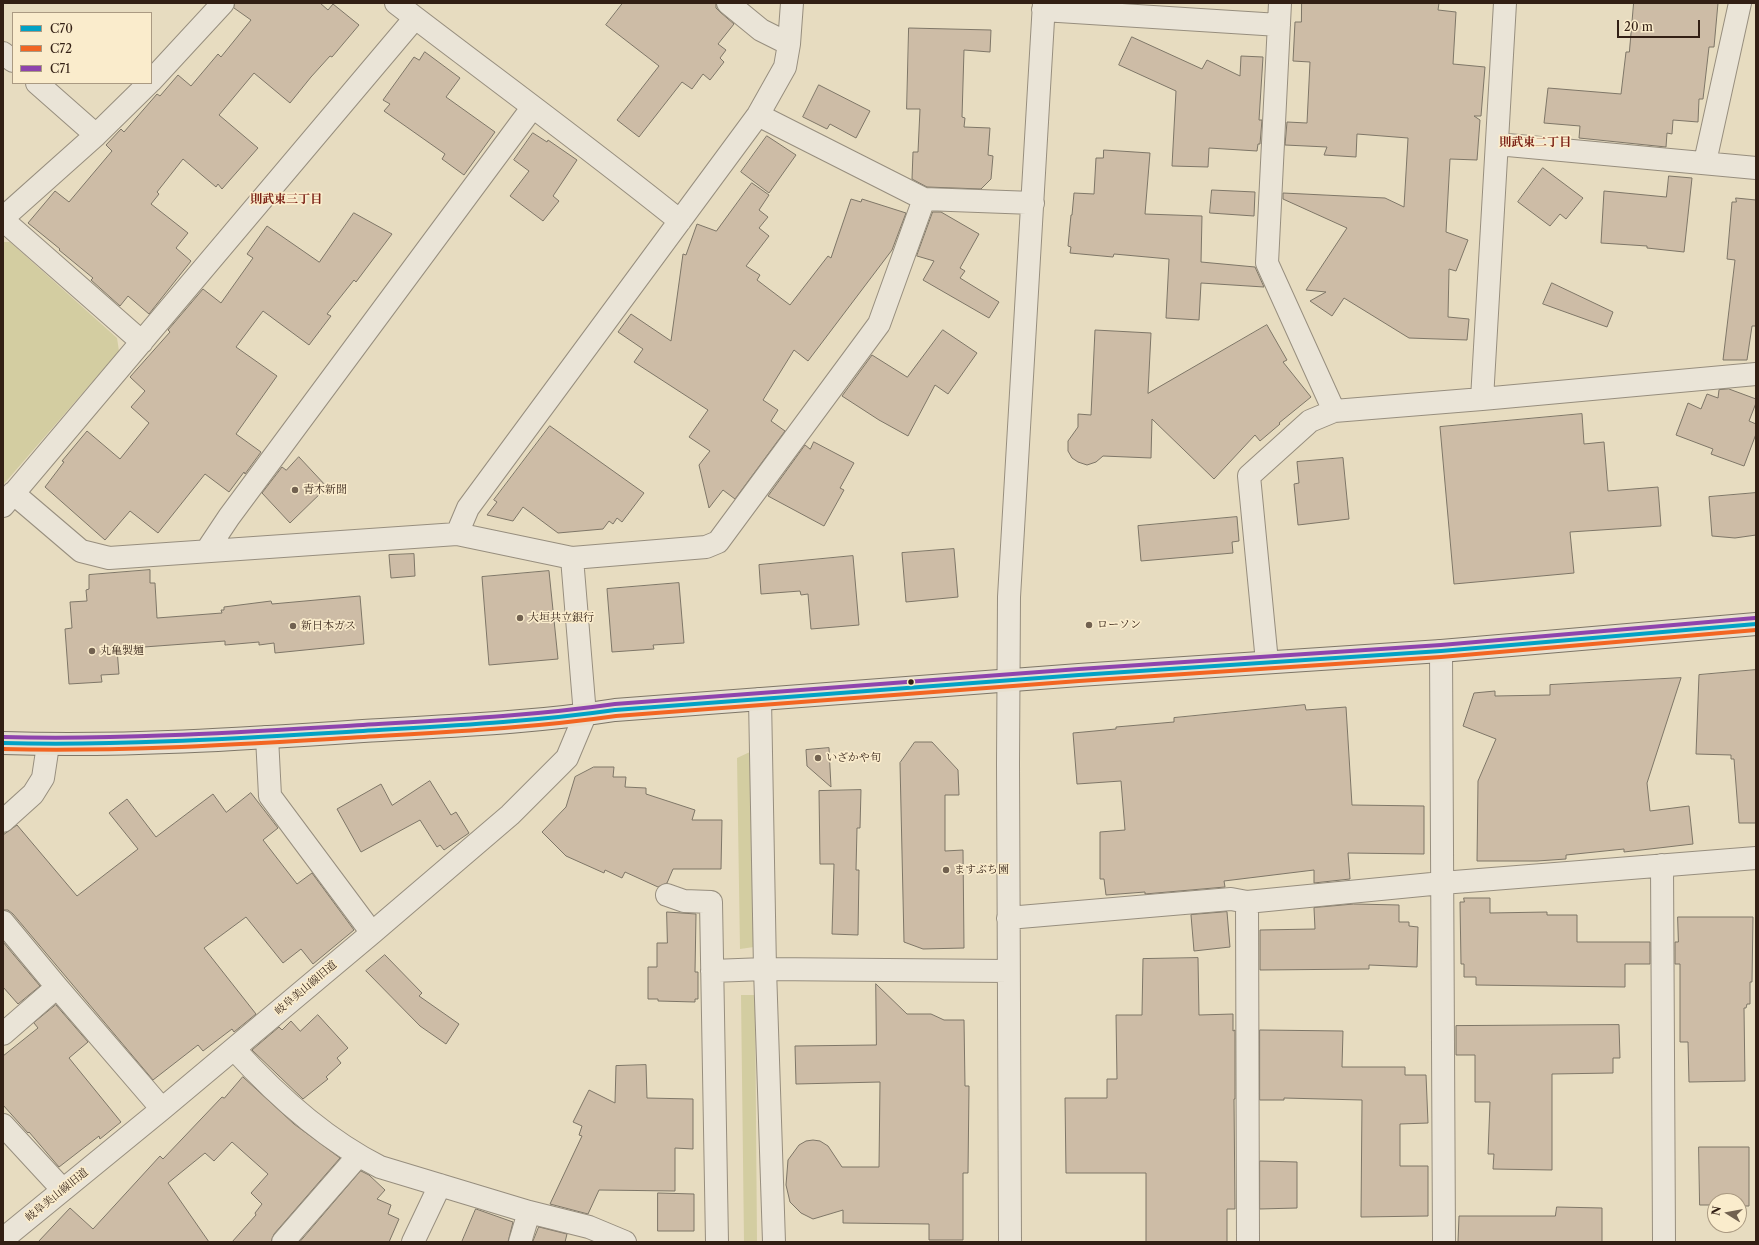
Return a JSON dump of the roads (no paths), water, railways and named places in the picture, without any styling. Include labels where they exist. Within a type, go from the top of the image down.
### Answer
[{"type":"main road","points":[[3,743],[48,745],[267,737],[460,725],[585,715],[615,710],[1008,680],[1441,651],[1756,624]]},
{"type":"street","points":[[152,79],[223,3]]},
{"type":"street","points":[[396,3],[532,108],[609,164],[680,221]]},
{"type":"street","points":[[728,3],[761,30],[789,44]]},
{"type":"street","points":[[457,534],[468,508],[758,114],[785,67],[789,44],[792,3]]},
{"type":"street","points":[[1280,3],[1267,263],[1334,411]]},
{"type":"street","points":[[1482,399],[1505,3]]},
{"type":"street","points":[[1705,162],[1740,3]]},
{"type":"street","points":[[1010,1242],[1008,971],[1009,597],[1044,7],[1279,25]]},
{"type":"street","points":[[415,18],[8,500],[81,551],[109,558],[207,550],[457,534],[572,558],[706,547],[718,542],[879,324],[924,199]]},
{"type":"street","points":[[3,53],[12,61]]},
{"type":"street","points":[[39,84],[96,135]]},
{"type":"street","points":[[142,342],[3,219],[96,135],[148,84]]},
{"type":"street","points":[[207,550],[234,510],[532,108]]},
{"type":"street","points":[[758,114],[924,199],[1033,203]]},
{"type":"street","points":[[1497,144],[1705,162],[1756,168]]},
{"type":"street","points":[[1267,662],[1249,476],[1310,421],[1334,411],[1756,374]]},
{"type":"street","points":[[572,558],[585,715]]},
{"type":"street","points":[[1441,651],[1444,1242]]},
{"type":"street","points":[[760,699],[765,969],[774,1242]]},
{"type":"street","name":"岐阜美山線旧道","points":[[3,1239],[234,1049],[510,815],[566,758],[585,715]]},
{"type":"street","points":[[267,737],[270,796],[372,933]]},
{"type":"street","points":[[3,821],[33,794],[43,778],[48,745]]},
{"type":"street","points":[[1008,918],[1231,899],[1247,902],[1442,883],[1756,858]]},
{"type":"street","points":[[1662,865],[1664,1242]]},
{"type":"street","points":[[667,895],[684,901],[711,902],[717,1242]]},
{"type":"street","points":[[1247,902],[1248,1242]]},
{"type":"street","points":[[3,922],[57,988],[162,1109]]},
{"type":"street","points":[[712,971],[765,969],[1008,971]]},
{"type":"street","points":[[3,1034],[57,988]]},
{"type":"street","points":[[234,1049],[256,1073],[303,1116],[358,1156],[380,1167],[529,1212],[589,1227],[625,1242]]},
{"type":"street","points":[[3,1125],[63,1190]]},
{"type":"street","points":[[283,1242],[358,1156]]},
{"type":"street","points":[[413,1242],[440,1185]]},
{"type":"street","points":[[520,1242],[529,1212]]},
{"type":"place","name":"青木新聞","points":[[295,490]]},
{"type":"place","name":"大垣共立銀行","points":[[520,618]]},
{"type":"place","name":"ローソン","points":[[1089,625]]},
{"type":"place","name":"新日本ガス","points":[[293,626]]},
{"type":"place","name":"丸亀製麺","points":[[92,651]]},
{"type":"place","name":"いざかや旬","points":[[818,758]]},
{"type":"place","name":"ますぶち園","points":[[946,870]]},
{"type":"district","name":"則武東二丁目","points":[[1535,143]]},
{"type":"district","name":"則武東三丁目","points":[[286,200]]}]
